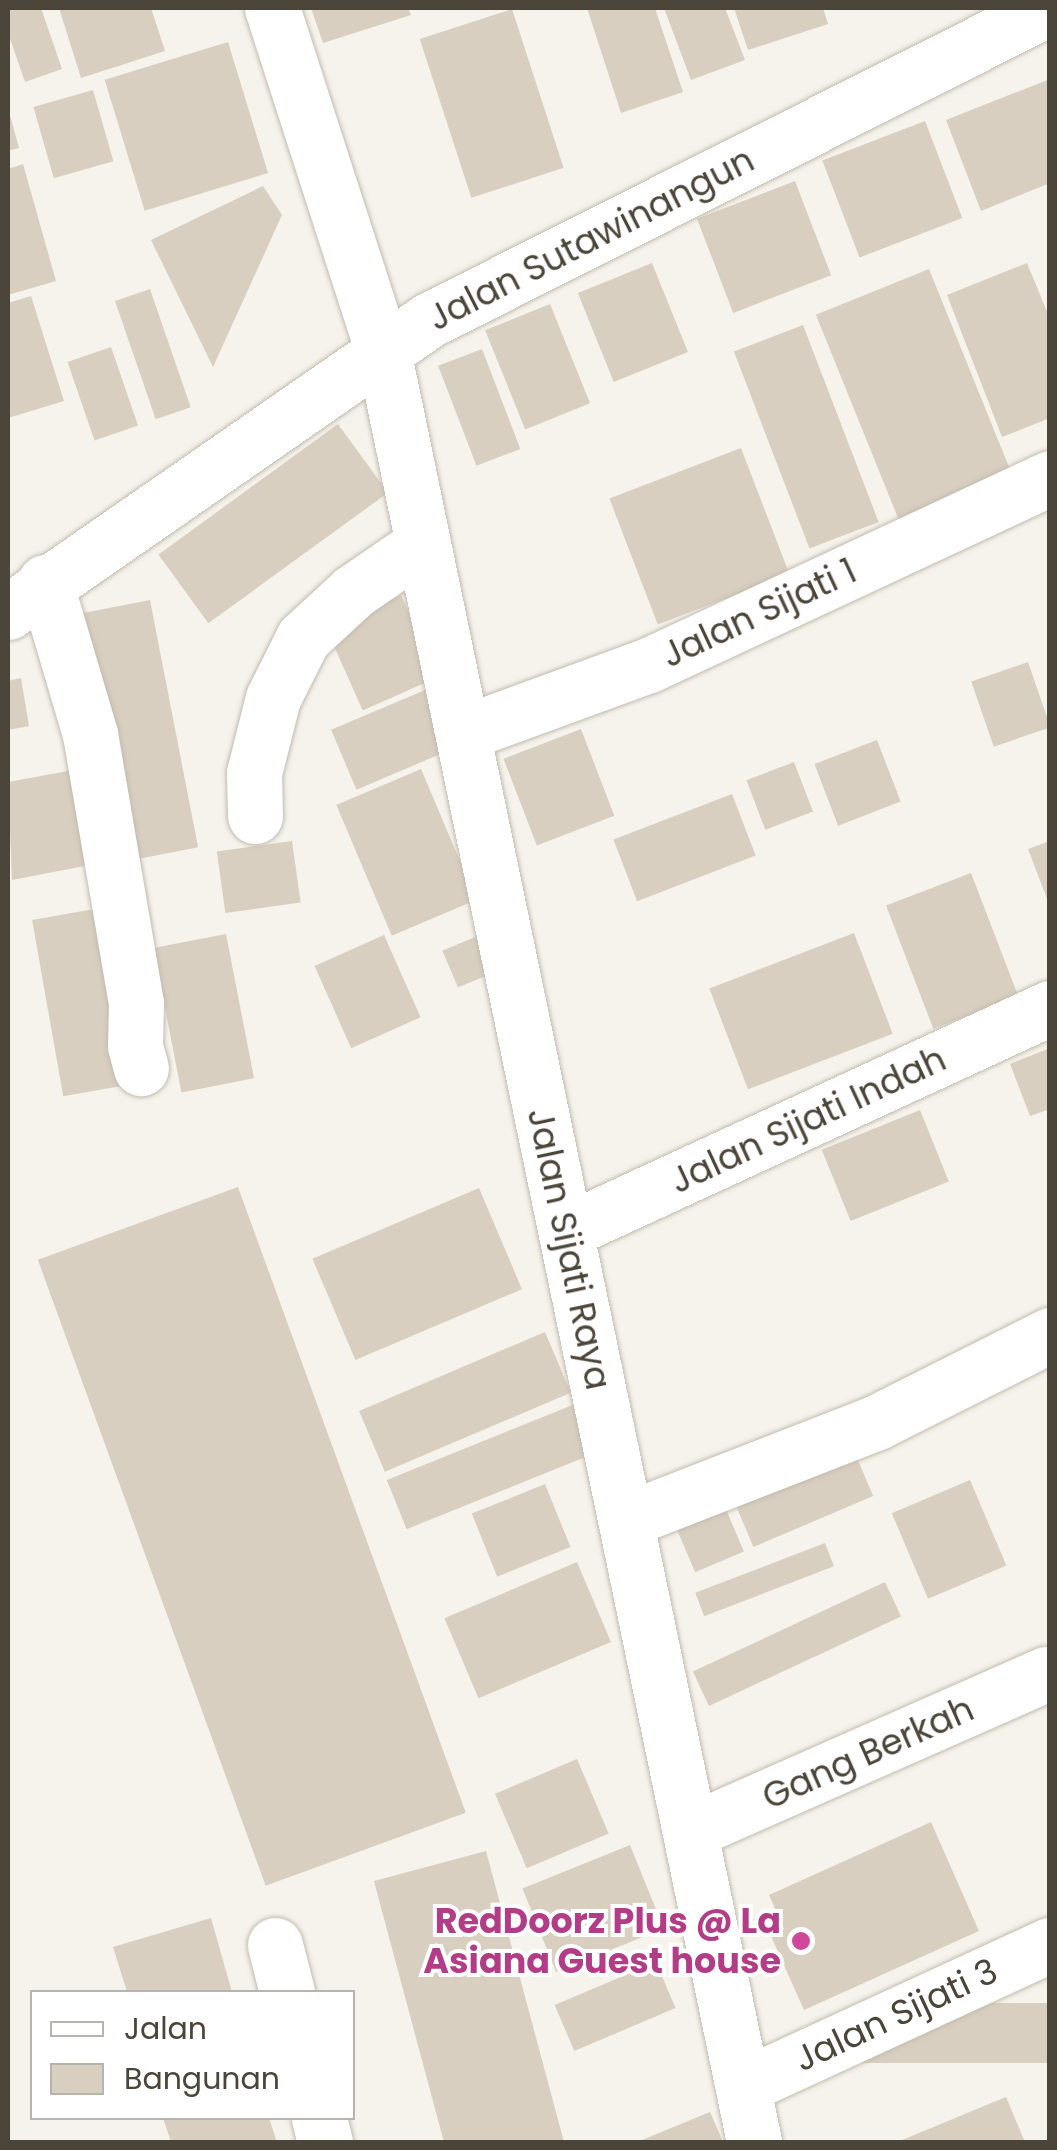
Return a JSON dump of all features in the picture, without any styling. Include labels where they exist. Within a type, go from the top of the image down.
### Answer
[{"type":"street","name":"Jalan Sijati Raya","points":[[272,8],[384,355],[420,545],[463,733],[754,2142]]},
{"type":"street","name":"Jalan Sutawinangun","points":[[26,597],[384,355],[429,320],[1049,8]]},
{"type":"street","name":"Jalan Sijati 1","points":[[463,733],[650,665],[1050,478]]},
{"type":"street","points":[[256,816],[254,773],[273,698],[303,638],[354,591],[420,545]]},
{"type":"street","points":[[26,597],[90,734],[136,1003],[135,1046],[141,1068]]},
{"type":"street","name":"Jalan Sijati Indah","points":[[566,1231],[1050,1008]]},
{"type":"street","points":[[626,1520],[877,1422],[1050,1335]]},
{"type":"street","name":"Gang Berkah","points":[[690,1831],[1046,1674]]},
{"type":"street","name":"Jalan Sijati 3","points":[[743,2086],[1050,1945]]},
{"type":"building","points":[[8,8],[41,8],[62,69],[25,82],[8,33]]},
{"type":"building","points":[[59,8],[151,8],[165,51],[81,78]]},
{"type":"building","points":[[311,8],[408,8],[411,15],[323,43]]},
{"type":"building","points":[[587,8],[655,8],[683,92],[621,113]]},
{"type":"building","points":[[664,8],[725,8],[745,60],[691,80]]},
{"type":"building","points":[[734,8],[823,8],[828,24],[748,50]]},
{"type":"building","points":[[512,9],[564,168],[471,198],[420,39]]},
{"type":"building","points":[[228,42],[268,173],[145,211],[105,80]]},
{"type":"building","points":[[1050,79],[1050,183],[981,211],[946,120]]},
{"type":"building","points":[[93,90],[113,161],[54,178],[33,107]]},
{"type":"building","points":[[8,108],[19,148],[8,151]]},
{"type":"building","points":[[925,121],[962,218],[860,258],[822,160]]},
{"type":"building","points":[[23,164],[56,281],[8,295],[8,169]]},
{"type":"building","points":[[795,181],[831,275],[733,313],[697,219]]},
{"type":"building","points":[[263,186],[282,215],[213,367],[151,240]]},
{"type":"building","points":[[652,263],[688,352],[614,382],[578,293]]},
{"type":"building","points":[[1027,263],[1050,319],[1050,418],[1002,437],[947,295]]},
{"type":"building","points":[[929,269],[1012,475],[899,521],[816,315]]},
{"type":"building","points":[[150,289],[191,407],[156,419],[115,301]]},
{"type":"building","points":[[31,296],[64,401],[8,418],[8,303]]},
{"type":"building","points":[[550,304],[590,403],[525,429],[485,330]]},
{"type":"building","points":[[803,325],[879,522],[810,549],[734,352]]},
{"type":"building","points":[[111,347],[138,425],[95,440],[68,362]]},
{"type":"building","points":[[482,349],[520,449],[476,466],[438,366]]},
{"type":"building","points":[[338,424],[388,493],[208,623],[158,554]]},
{"type":"building","points":[[741,448],[789,574],[658,625],[609,499]]},
{"type":"building","points":[[401,595],[438,677],[363,711],[326,628]]},
{"type":"building","points":[[150,600],[198,847],[126,861],[78,614]]},
{"type":"building","points":[[1028,662],[1050,727],[994,747],[971,682]]},
{"type":"building","points":[[21,678],[29,726],[8,730],[8,681]]},
{"type":"building","points":[[425,690],[450,750],[357,790],[331,730]]},
{"type":"building","points":[[581,729],[614,816],[537,846],[504,759]]},
{"type":"building","points":[[877,740],[901,802],[838,826],[814,764]]},
{"type":"building","points":[[794,762],[813,811],[765,830],[746,780]]},
{"type":"building","points":[[421,769],[476,900],[392,936],[336,805]]},
{"type":"building","points":[[73,770],[90,865],[12,880],[8,782]]},
{"type":"building","points":[[732,794],[756,856],[637,901],[613,840]]},
{"type":"building","points":[[292,841],[301,902],[225,913],[217,852]]},
{"type":"building","points":[[1050,841],[1050,904],[1049,904],[1028,849]]},
{"type":"building","points":[[971,873],[1018,996],[933,1029],[886,906]]},
{"type":"building","points":[[106,907],[137,1083],[63,1096],[32,920]]},
{"type":"building","points":[[854,933],[893,1034],[748,1089],[709,989]]},
{"type":"building","points":[[226,934],[254,1078],[181,1092],[153,948]]},
{"type":"building","points":[[482,934],[498,971],[458,988],[442,951]]},
{"type":"building","points":[[384,935],[421,1017],[351,1048],[315,966]]},
{"type":"building","points":[[1050,1048],[1050,1109],[1030,1116],[1010,1064]]},
{"type":"building","points":[[920,1110],[949,1181],[851,1221],[822,1150]]},
{"type":"building","points":[[238,1187],[466,1813],[266,1886],[38,1260]]},
{"type":"building","points":[[479,1188],[522,1289],[355,1360],[312,1259]]},
{"type":"building","points":[[545,1332],[571,1393],[385,1472],[359,1411]]},
{"type":"building","points":[[575,1404],[595,1453],[407,1529],[387,1480]]},
{"type":"building","points":[[854,1451],[873,1496],[753,1547],[734,1502]]},
{"type":"building","points":[[970,1480],[1006,1566],[928,1599],[892,1513]]},
{"type":"building","points":[[545,1484],[570,1547],[497,1577],[472,1514]]},
{"type":"building","points":[[722,1500],[744,1552],[695,1572],[673,1521]]},
{"type":"building","points":[[825,1543],[834,1566],[704,1616],[695,1593]]},
{"type":"building","points":[[577,1562],[611,1642],[478,1698],[444,1618]]},
{"type":"building","points":[[885,1582],[901,1616],[709,1706],[693,1672]]},
{"type":"building","points":[[577,1759],[609,1834],[527,1868],[495,1794]]},
{"type":"building","points":[[931,1822],[979,1931],[804,2010],[770,1934],[784,1929],[769,1895]]},
{"type":"building","points":[[630,1845],[664,1928],[556,1972],[522,1888]]},
{"type":"building","points":[[486,1851],[564,2142],[444,2142],[374,1881]]},
{"type":"building","points":[[211,1918],[231,1990],[126,1990],[113,1947]]},
{"type":"building","points":[[656,1962],[676,2008],[574,2051],[555,2005]]},
{"type":"building","points":[[861,2003],[1050,2003],[1050,2063],[861,2063]]},
{"type":"building","points":[[1006,2097],[1025,2142],[897,2142]]},
{"type":"building","points":[[710,2112],[723,2142],[637,2142]]},
{"type":"building","points":[[164,2120],[270,2120],[277,2142],[171,2142]]},
{"type":"place","name":"RedDoorz Plus @ La Asiana Guest house","points":[[801,1941]]}]
